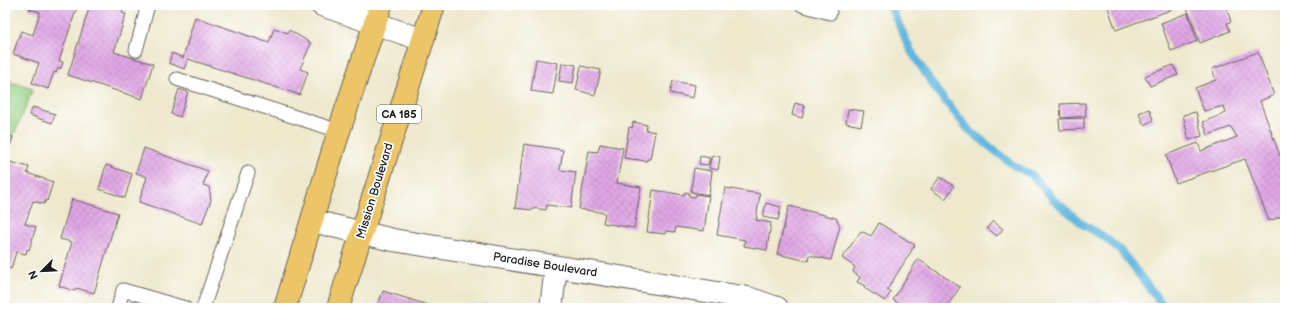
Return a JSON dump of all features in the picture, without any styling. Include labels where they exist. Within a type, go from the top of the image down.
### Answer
[{"type":"main road","name":"Mission Boulevard","points":[[338,308],[434,5]]},
{"type":"main road","points":[[285,308],[339,131],[379,14]]},
{"type":"street","points":[[322,5],[379,14],[423,40]]},
{"type":"street","name":"Paradise Boulevard","points":[[312,221],[361,234],[748,298],[777,308]]},
{"type":"street","points":[[551,308],[556,267]]},
{"type":"lane","points":[[136,50],[148,5]]},
{"type":"lane","points":[[802,5],[830,13]]},
{"type":"lane","points":[[177,79],[339,131]]},
{"type":"lane","points":[[203,308],[248,174]]},
{"type":"lane","points":[[118,308],[123,290],[185,308]]},
{"type":"green space","points":[[5,80],[33,89],[13,137],[5,134]]},
{"type":"building","points":[[30,5],[81,5],[80,8],[77,7],[59,61],[63,62],[61,68],[58,68],[56,73],[54,72],[48,89],[32,83],[39,63],[13,54],[21,31],[33,35],[40,12],[29,9]]},
{"type":"building","points":[[90,5],[125,5],[122,13],[126,14],[114,52],[153,64],[142,99],[68,75]]},
{"type":"building","points":[[1107,5],[1184,5],[1116,30]]},
{"type":"building","points":[[1186,5],[1237,5],[1227,9],[1231,22],[1227,23],[1230,31],[1200,43]]},
{"type":"building","points":[[1188,13],[1197,41],[1171,51],[1161,23]]},
{"type":"building","points":[[195,17],[269,43],[274,28],[288,33],[289,30],[311,43],[300,69],[308,72],[300,95],[188,59],[184,69],[169,63],[172,53],[183,58]]},
{"type":"building","points":[[1258,52],[1274,95],[1260,101],[1280,156],[1285,155],[1285,173],[1282,174],[1285,181],[1285,215],[1269,221],[1245,159],[1176,183],[1166,155],[1198,143],[1201,151],[1237,137],[1231,127],[1208,135],[1203,122],[1226,113],[1224,106],[1204,111],[1195,88],[1216,80],[1212,69]]},
{"type":"building","points":[[536,59],[558,63],[553,94],[531,91]]},
{"type":"building","points":[[562,63],[576,65],[573,83],[559,81]]},
{"type":"building","points":[[1173,65],[1178,75],[1150,86],[1145,76]]},
{"type":"building","points":[[581,66],[601,70],[595,95],[576,90]]},
{"type":"building","points":[[673,81],[695,85],[693,98],[670,93]]},
{"type":"building","points":[[179,89],[188,92],[180,117],[171,114]]},
{"type":"building","points":[[795,103],[805,106],[802,118],[792,115]]},
{"type":"building","points":[[1085,103],[1086,116],[1061,118],[1060,104]]},
{"type":"building","points":[[33,107],[55,114],[52,123],[29,115]]},
{"type":"building","points":[[848,109],[864,111],[861,126],[846,123]]},
{"type":"building","points":[[1149,109],[1153,120],[1144,125],[1139,113]]},
{"type":"building","points":[[1196,112],[1202,136],[1189,140],[1183,115]]},
{"type":"building","points":[[1084,118],[1084,129],[1060,130],[1059,119]]},
{"type":"building","points":[[633,122],[647,125],[646,130],[655,132],[650,159],[647,159],[647,161],[624,158],[629,127],[632,128]]},
{"type":"building","points":[[5,134],[13,137],[5,160]]},
{"type":"building","points":[[524,144],[563,150],[560,170],[576,172],[571,208],[547,205],[546,210],[515,208]]},
{"type":"building","points":[[600,144],[623,148],[617,183],[641,187],[634,228],[603,223],[605,213],[579,209],[589,151],[598,152]]},
{"type":"building","points":[[144,148],[208,171],[203,185],[209,187],[211,200],[202,224],[139,202],[147,177],[136,173]]},
{"type":"building","points":[[712,155],[720,157],[718,170],[709,168]]},
{"type":"building","points":[[700,156],[710,158],[708,165],[699,164]]},
{"type":"building","points":[[10,162],[29,167],[27,173],[53,182],[47,201],[46,200],[44,204],[33,201],[25,224],[36,227],[29,250],[27,249],[26,254],[16,252],[11,269],[5,267],[5,181],[7,173],[5,172],[5,169],[6,167],[8,168]]},
{"type":"building","points":[[106,165],[132,174],[125,198],[99,189]]},
{"type":"building","points":[[694,168],[712,171],[709,195],[691,192]]},
{"type":"building","points":[[940,177],[954,186],[945,199],[931,189]]},
{"type":"building","points":[[725,188],[760,194],[756,220],[771,223],[767,250],[744,246],[745,240],[717,235]]},
{"type":"building","points":[[653,190],[684,195],[685,192],[689,193],[689,196],[695,197],[696,194],[709,196],[704,231],[676,227],[675,232],[666,231],[666,234],[647,232]]},
{"type":"building","points":[[72,199],[118,213],[94,293],[76,288],[75,291],[59,286],[72,242],[60,239]]},
{"type":"building","points":[[766,203],[781,207],[778,220],[763,217]]},
{"type":"building","points":[[789,206],[836,218],[840,226],[831,260],[809,255],[808,261],[777,254]]},
{"type":"building","points":[[993,221],[1003,229],[997,236],[987,228]]},
{"type":"building","points":[[879,223],[915,245],[887,290],[891,292],[885,301],[857,282],[860,277],[853,272],[855,267],[842,258],[861,231],[871,236]]},
{"type":"building","points":[[918,259],[960,287],[946,308],[906,308],[893,300]]},
{"type":"building","points":[[383,291],[428,305],[427,308],[377,308]]},
{"type":"building","points":[[483,303],[502,306],[501,308],[470,308],[471,304],[482,306]]},
{"type":"waterway","points":[[890,5],[911,51],[937,91],[968,129],[1014,166],[1032,175],[1054,200],[1084,225],[1103,236],[1120,250],[1165,308]]}]
